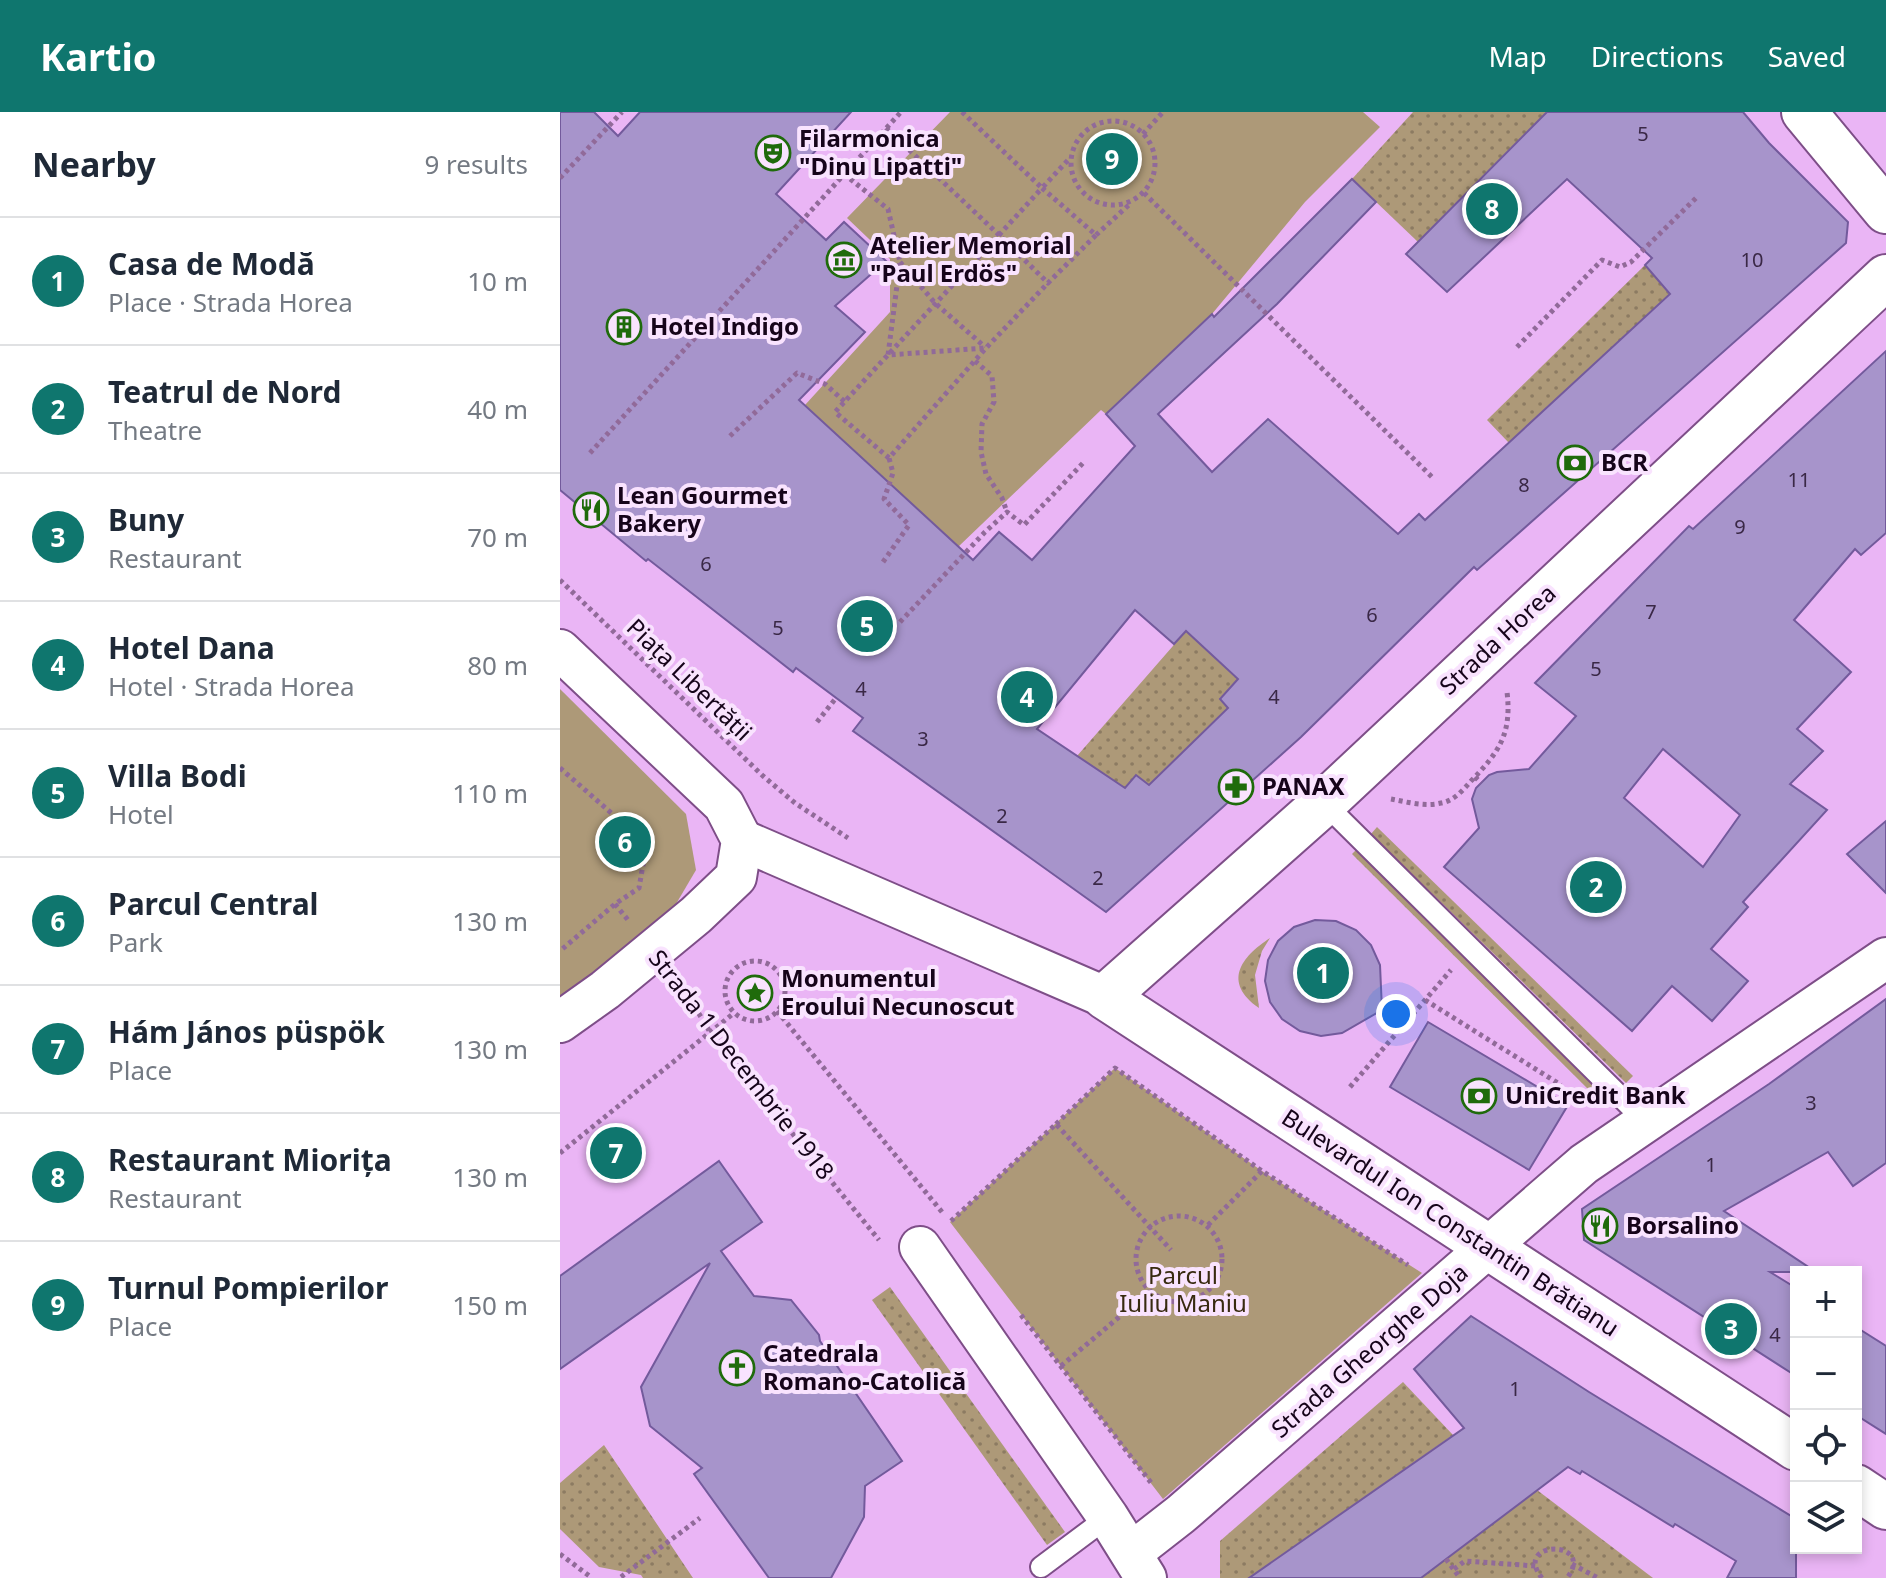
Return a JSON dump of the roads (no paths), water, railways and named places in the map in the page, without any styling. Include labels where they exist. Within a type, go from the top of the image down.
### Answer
[{"type":"street","points":[[1804,112],[1886,211]]},
{"type":"street","name":"Strada Horea","points":[[1105,997],[1324,803],[1886,277]]},
{"type":"street","points":[[560,650],[724,805],[742,840],[736,877],[654,950],[560,1022]]},
{"type":"street","points":[[742,840],[1105,997]]},
{"type":"street","name":"Strada Gheorghe Doja","points":[[1139,1566],[1181,1514],[1584,1164],[1886,958]]},
{"type":"street","name":"Bulevardul Ion Constantin Brătianu","points":[[1105,997],[1790,1444]]},
{"type":"street","points":[[904,1249],[1108,1517],[1139,1566]]},
{"type":"street","points":[[1862,1491],[1886,1507]]},
{"type":"lane","points":[[1324,803],[1646,1122]]},
{"type":"lane","points":[[1041,1567],[1108,1517]]},
{"type":"place","name":"Filarmonica \"Dinu Lipatti\"","points":[[773,153]]},
{"type":"place","name":"Turnul Pompierilor","points":[[1112,159]]},
{"type":"place","name":"Restaurant Miorița","points":[[1492,209]]},
{"type":"place","name":"Atelier Memorial \"Paul Erdös\"","points":[[844,260]]},
{"type":"place","name":"Hotel Indigo","points":[[624,327]]},
{"type":"place","name":"BCR","points":[[1575,463]]},
{"type":"place","name":"Lean Gourmet Bakery","points":[[591,510]]},
{"type":"place","name":"Villa Bodi","points":[[867,626]]},
{"type":"place","name":"Hotel Dana","points":[[1027,697]]},
{"type":"place","name":"PANAX","points":[[1236,787]]},
{"type":"place","name":"Parcul Central","points":[[625,842]]},
{"type":"place","name":"Teatrul de Nord","points":[[1596,887]]},
{"type":"place","name":"Casa de Modă","points":[[1323,973]]},
{"type":"place","name":"Monumentul Eroului Necunoscut","points":[[755,993]]},
{"type":"place","name":"UniCredit Bank","points":[[1479,1096]]},
{"type":"place","name":"Hám János püspök","points":[[616,1153]]},
{"type":"place","name":"Borsalino","points":[[1600,1226]]},
{"type":"place","name":"Buny","points":[[1731,1329]]},
{"type":"place","name":"Catedrala Romano-Catolică","points":[[737,1368]]},
{"type":"park label","name":"Parcul Iuliu Maniu","points":[[1183,1290]]}]
